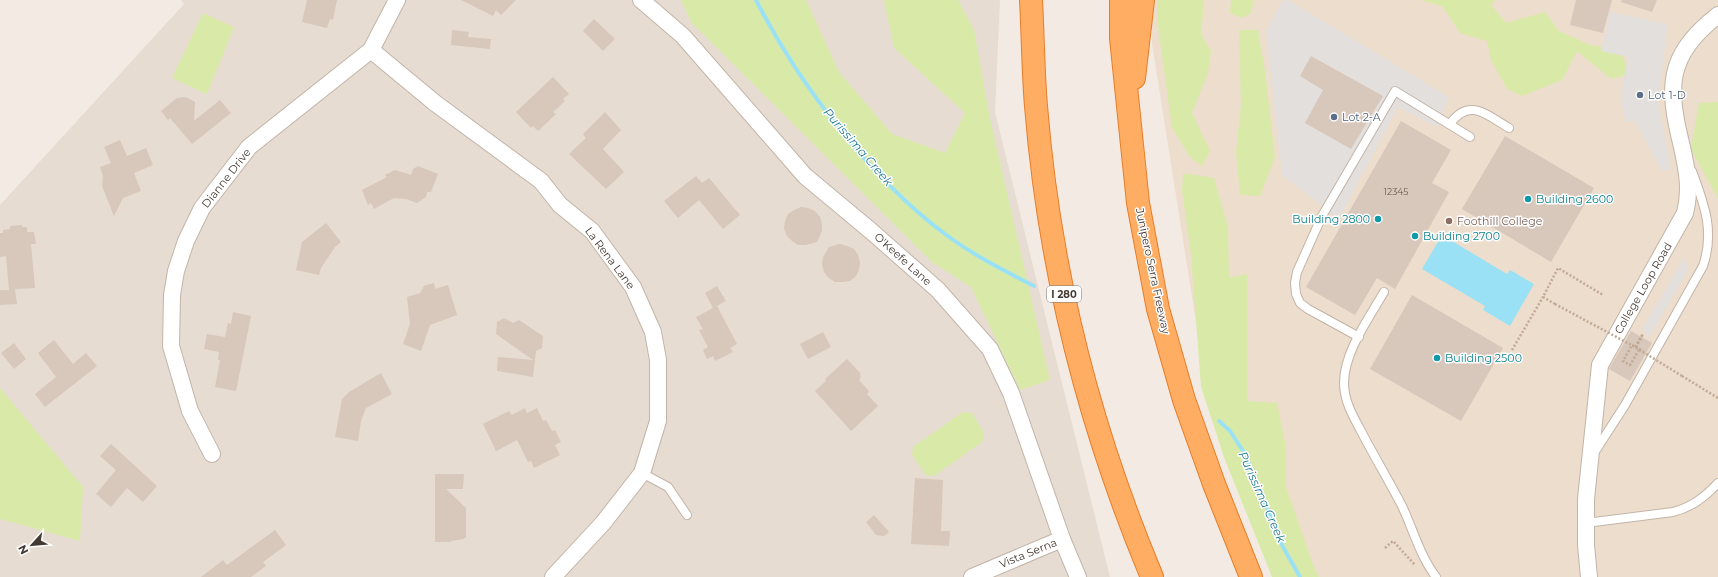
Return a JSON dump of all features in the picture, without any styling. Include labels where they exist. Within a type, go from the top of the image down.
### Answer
[{"type":"highway","name":"I 280","points":[[1031,0],[1036,106],[1047,196],[1061,283],[1080,368],[1104,453],[1134,534],[1152,577]]},
{"type":"highway","name":"Junipero Serra Freeway","points":[[1121,0],[1121,38],[1138,203],[1158,309],[1187,407],[1214,484],[1251,577]]},
{"type":"highway","points":[[1128,112],[1134,77],[1143,0]]},
{"type":"street","name":"Dianne Drive","points":[[212,454],[190,412],[171,346],[172,295],[176,271],[186,241],[202,208],[249,147],[371,50],[397,0]]},
{"type":"street","name":"O'Keefe Lane","points":[[641,0],[682,36],[805,176],[871,230],[938,290],[990,349],[1011,393],[1062,539],[1078,577]]},
{"type":"street","name":"College Loop Road","points":[[1589,577],[1586,545],[1586,523],[1589,461],[1600,365],[1685,213],[1688,201],[1689,183],[1673,106],[1672,89],[1679,58],[1687,46],[1707,24],[1718,15]]},
{"type":"street","name":"La Rena Lane","points":[[371,50],[435,103],[541,180],[560,205],[592,231],[633,287],[653,332],[658,360],[658,421],[642,473],[603,523],[553,577]]},
{"type":"street","name":"Vista Serna","points":[[972,577],[1062,539]]},
{"type":"lane","points":[[1359,337],[1308,309],[1300,303],[1296,294],[1295,283],[1297,272],[1322,216],[1394,91],[1470,137]]},
{"type":"lane","points":[[1450,124],[1457,114],[1466,109],[1480,111],[1509,128]]},
{"type":"lane","points":[[1589,461],[1625,405],[1703,266],[1706,258],[1709,242],[1706,209],[1680,142]]},
{"type":"lane","points":[[1384,292],[1350,355],[1346,367],[1344,383],[1345,398],[1382,472],[1402,506],[1428,565],[1436,577]]},
{"type":"lane","points":[[642,473],[668,487],[687,515]]},
{"type":"lane","points":[[1586,523],[1673,512],[1686,508],[1699,501],[1718,483]]},
{"type":"path","points":[[1512,350],[1558,268],[1603,295]]},
{"type":"path","points":[[1543,297],[1636,347],[1718,398]]},
{"type":"path","points":[[1636,347],[1643,334]]},
{"type":"path","points":[[1630,349],[1623,361],[1630,365],[1639,350]]},
{"type":"path","points":[[1385,548],[1393,541],[1419,570]]},
{"type":"shaded area","points":[[181,0],[1000,0],[995,112],[1110,577],[0,577],[0,205],[184,4]]},
{"type":"shaded area","name":"Foothill College","points":[[1152,0],[1718,0],[1718,577],[1279,577],[1208,398],[1152,44]]},
{"type":"shaded area","name":"Lot 2-A","points":[[1283,0],[1288,0],[1449,97],[1437,127],[1398,107],[1339,219],[1282,175],[1266,31]]},
{"type":"shaded area","name":"Lot 1-D","points":[[1610,12],[1668,24],[1658,101],[1671,169],[1662,171],[1635,121],[1626,122],[1622,106],[1622,90],[1628,57],[1601,51]]},
{"type":"shaded area","points":[[1684,257],[1688,270],[1649,337],[1645,335],[1646,332],[1642,330]]},
{"type":"green space","points":[[681,0],[806,0],[839,72],[892,134],[945,153],[965,113],[894,48],[884,0],[958,0],[974,30],[990,119],[1050,380],[1020,390],[971,287],[932,262],[691,22]]},
{"type":"green space","points":[[1158,0],[1204,0],[1201,35],[1211,51],[1208,73],[1192,113],[1210,151],[1202,166],[1190,157],[1172,128],[1157,19]]},
{"type":"green space","points":[[1231,0],[1254,0],[1251,13],[1242,18],[1230,13]]},
{"type":"green space","points":[[1420,0],[1495,0],[1491,5],[1506,23],[1545,12],[1559,31],[1590,45],[1620,49],[1630,74],[1611,79],[1577,51],[1562,80],[1522,96],[1507,89],[1491,60],[1487,41],[1460,33],[1442,6]]},
{"type":"green space","points":[[203,13],[234,27],[207,94],[172,78]]},
{"type":"green space","points":[[1239,30],[1258,30],[1265,71],[1275,157],[1260,196],[1240,195],[1236,152],[1241,105]]},
{"type":"green space","points":[[1718,102],[1718,199],[1691,149],[1699,103]]},
{"type":"green space","points":[[1183,173],[1214,178],[1228,227],[1229,278],[1247,274],[1247,401],[1277,403],[1285,442],[1286,487],[1315,570],[1319,577],[1272,577],[1225,460],[1201,387],[1191,254],[1182,191]]},
{"type":"green space","points":[[0,388],[83,487],[80,541],[0,519]]},
{"type":"green space","points":[[963,412],[972,413],[984,433],[982,442],[934,476],[926,475],[912,455],[913,447]]},
{"type":"water","points":[[1442,235],[1507,274],[1510,270],[1534,284],[1510,326],[1483,310],[1485,306],[1422,269]]},
{"type":"building","points":[[307,0],[337,0],[333,20],[330,19],[327,28],[302,22]]},
{"type":"building","points":[[461,0],[516,0],[501,15],[496,10],[493,16]]},
{"type":"building","points":[[1576,0],[1612,0],[1603,33],[1570,25]]},
{"type":"building","points":[[1622,0],[1657,0],[1652,12],[1621,2]]},
{"type":"building","points":[[594,19],[615,39],[603,51],[583,31]]},
{"type":"building","points":[[452,30],[469,32],[468,37],[491,39],[490,49],[451,45]]},
{"type":"building","points":[[1311,56],[1383,96],[1351,149],[1305,123],[1323,90],[1300,76]]},
{"type":"building","points":[[553,77],[569,94],[563,99],[565,101],[553,112],[556,114],[538,131],[533,126],[531,128],[516,112]]},
{"type":"building","points":[[186,97],[195,102],[194,121],[220,100],[231,113],[192,144],[170,118],[168,120],[161,111],[177,98]]},
{"type":"building","points":[[605,112],[621,130],[603,149],[624,172],[606,189],[569,154],[586,138],[583,134]]},
{"type":"building","name":"Building 2800","points":[[1401,121],[1451,150],[1432,183],[1449,192],[1395,289],[1377,278],[1355,315],[1306,287]]},
{"type":"building","name":"Building 2600","points":[[1505,136],[1594,188],[1551,262],[1462,209]]},
{"type":"building","points":[[120,140],[127,156],[146,148],[153,165],[134,173],[141,191],[123,198],[114,216],[102,186],[103,176],[100,167],[111,163],[104,147]]},
{"type":"building","points":[[418,166],[438,174],[431,192],[427,192],[426,197],[417,203],[406,199],[394,198],[374,209],[371,203],[368,205],[362,190],[387,177],[385,175],[395,170],[411,175],[413,169]]},
{"type":"building","points":[[696,176],[702,183],[709,178],[740,215],[723,229],[699,200],[678,218],[664,201]]},
{"type":"building","points":[[801,207],[815,211],[820,217],[822,231],[817,242],[806,245],[798,245],[787,236],[784,229],[788,214]]},
{"type":"building","points":[[326,223],[341,242],[335,247],[321,268],[319,275],[296,270],[302,242]]},
{"type":"building","points":[[22,225],[22,227],[27,227],[27,232],[34,232],[36,244],[31,244],[35,288],[15,289],[17,304],[0,305],[0,290],[9,290],[6,256],[0,257],[0,233],[3,233],[3,230],[10,229],[10,226]]},
{"type":"building","points":[[840,244],[854,249],[860,262],[859,270],[856,276],[850,281],[835,282],[824,272],[822,265],[823,257],[829,247]]},
{"type":"building","points":[[434,283],[435,289],[448,285],[457,315],[430,325],[421,351],[403,344],[410,324],[407,297],[420,293],[424,286]]},
{"type":"building","points":[[717,286],[726,301],[713,308],[705,293]]},
{"type":"building","name":"Building 2500","points":[[1412,295],[1503,348],[1461,421],[1370,369]]},
{"type":"building","points":[[717,306],[737,344],[730,348],[733,352],[715,361],[713,356],[707,359],[703,350],[708,347],[699,330],[703,329],[696,317]]},
{"type":"building","points":[[233,312],[251,316],[236,391],[215,387],[220,360],[218,360],[219,352],[204,349],[207,334],[225,337],[228,323],[231,324]]},
{"type":"building","points":[[504,318],[513,323],[519,320],[543,336],[542,348],[536,351],[533,377],[497,371],[498,357],[533,360],[496,334],[497,322]]},
{"type":"building","points":[[1631,331],[1652,343],[1630,381],[1609,369]]},
{"type":"building","points":[[823,332],[831,347],[808,359],[800,344]]},
{"type":"building","points":[[54,340],[73,364],[86,353],[97,366],[45,407],[35,394],[56,377],[38,353]]},
{"type":"building","points":[[14,343],[26,359],[14,369],[1,353]]},
{"type":"building","points":[[847,359],[861,374],[859,380],[869,391],[867,394],[878,406],[851,431],[815,391],[826,381],[825,379]]},
{"type":"building","points":[[381,373],[392,394],[366,408],[361,421],[358,441],[335,437],[342,399],[349,392]]},
{"type":"building","points":[[525,408],[527,413],[537,408],[543,421],[546,420],[552,431],[555,430],[561,442],[555,445],[560,455],[534,468],[531,461],[528,462],[517,440],[496,451],[483,424],[509,411],[512,415]]},
{"type":"building","points":[[111,444],[157,486],[143,502],[127,488],[111,507],[96,494],[116,470],[100,456]]},
{"type":"building","points":[[435,474],[464,474],[463,489],[446,489],[466,508],[466,538],[464,539],[451,542],[435,542]]},
{"type":"building","points":[[915,478],[943,480],[941,531],[950,531],[949,546],[911,544]]},
{"type":"building","points":[[874,515],[889,532],[884,536],[876,535],[866,522]]},
{"type":"building","points":[[275,530],[286,545],[263,562],[266,566],[251,577],[201,577],[223,560],[227,565]]},
{"type":"waterway","name":"Purissima Creek","points":[[756,0],[773,32],[793,64],[838,128],[890,186],[917,212],[966,249],[1034,286]]},
{"type":"waterway","name":"Purissima Creek","points":[[1219,421],[1230,431],[1245,454],[1283,547],[1300,577]]},
{"type":"place","name":"Lot 1-D","points":[[1640,95]]},
{"type":"place","name":"Lot 2-A","points":[[1334,117]]},
{"type":"place","name":"Building 2600","points":[[1528,199]]},
{"type":"place","name":"Building 2800","points":[[1378,219]]},
{"type":"place","name":"Foothill College","points":[[1449,221]]},
{"type":"place","name":"Building 2700","points":[[1415,236]]},
{"type":"place","name":"Building 2500","points":[[1437,358]]}]
